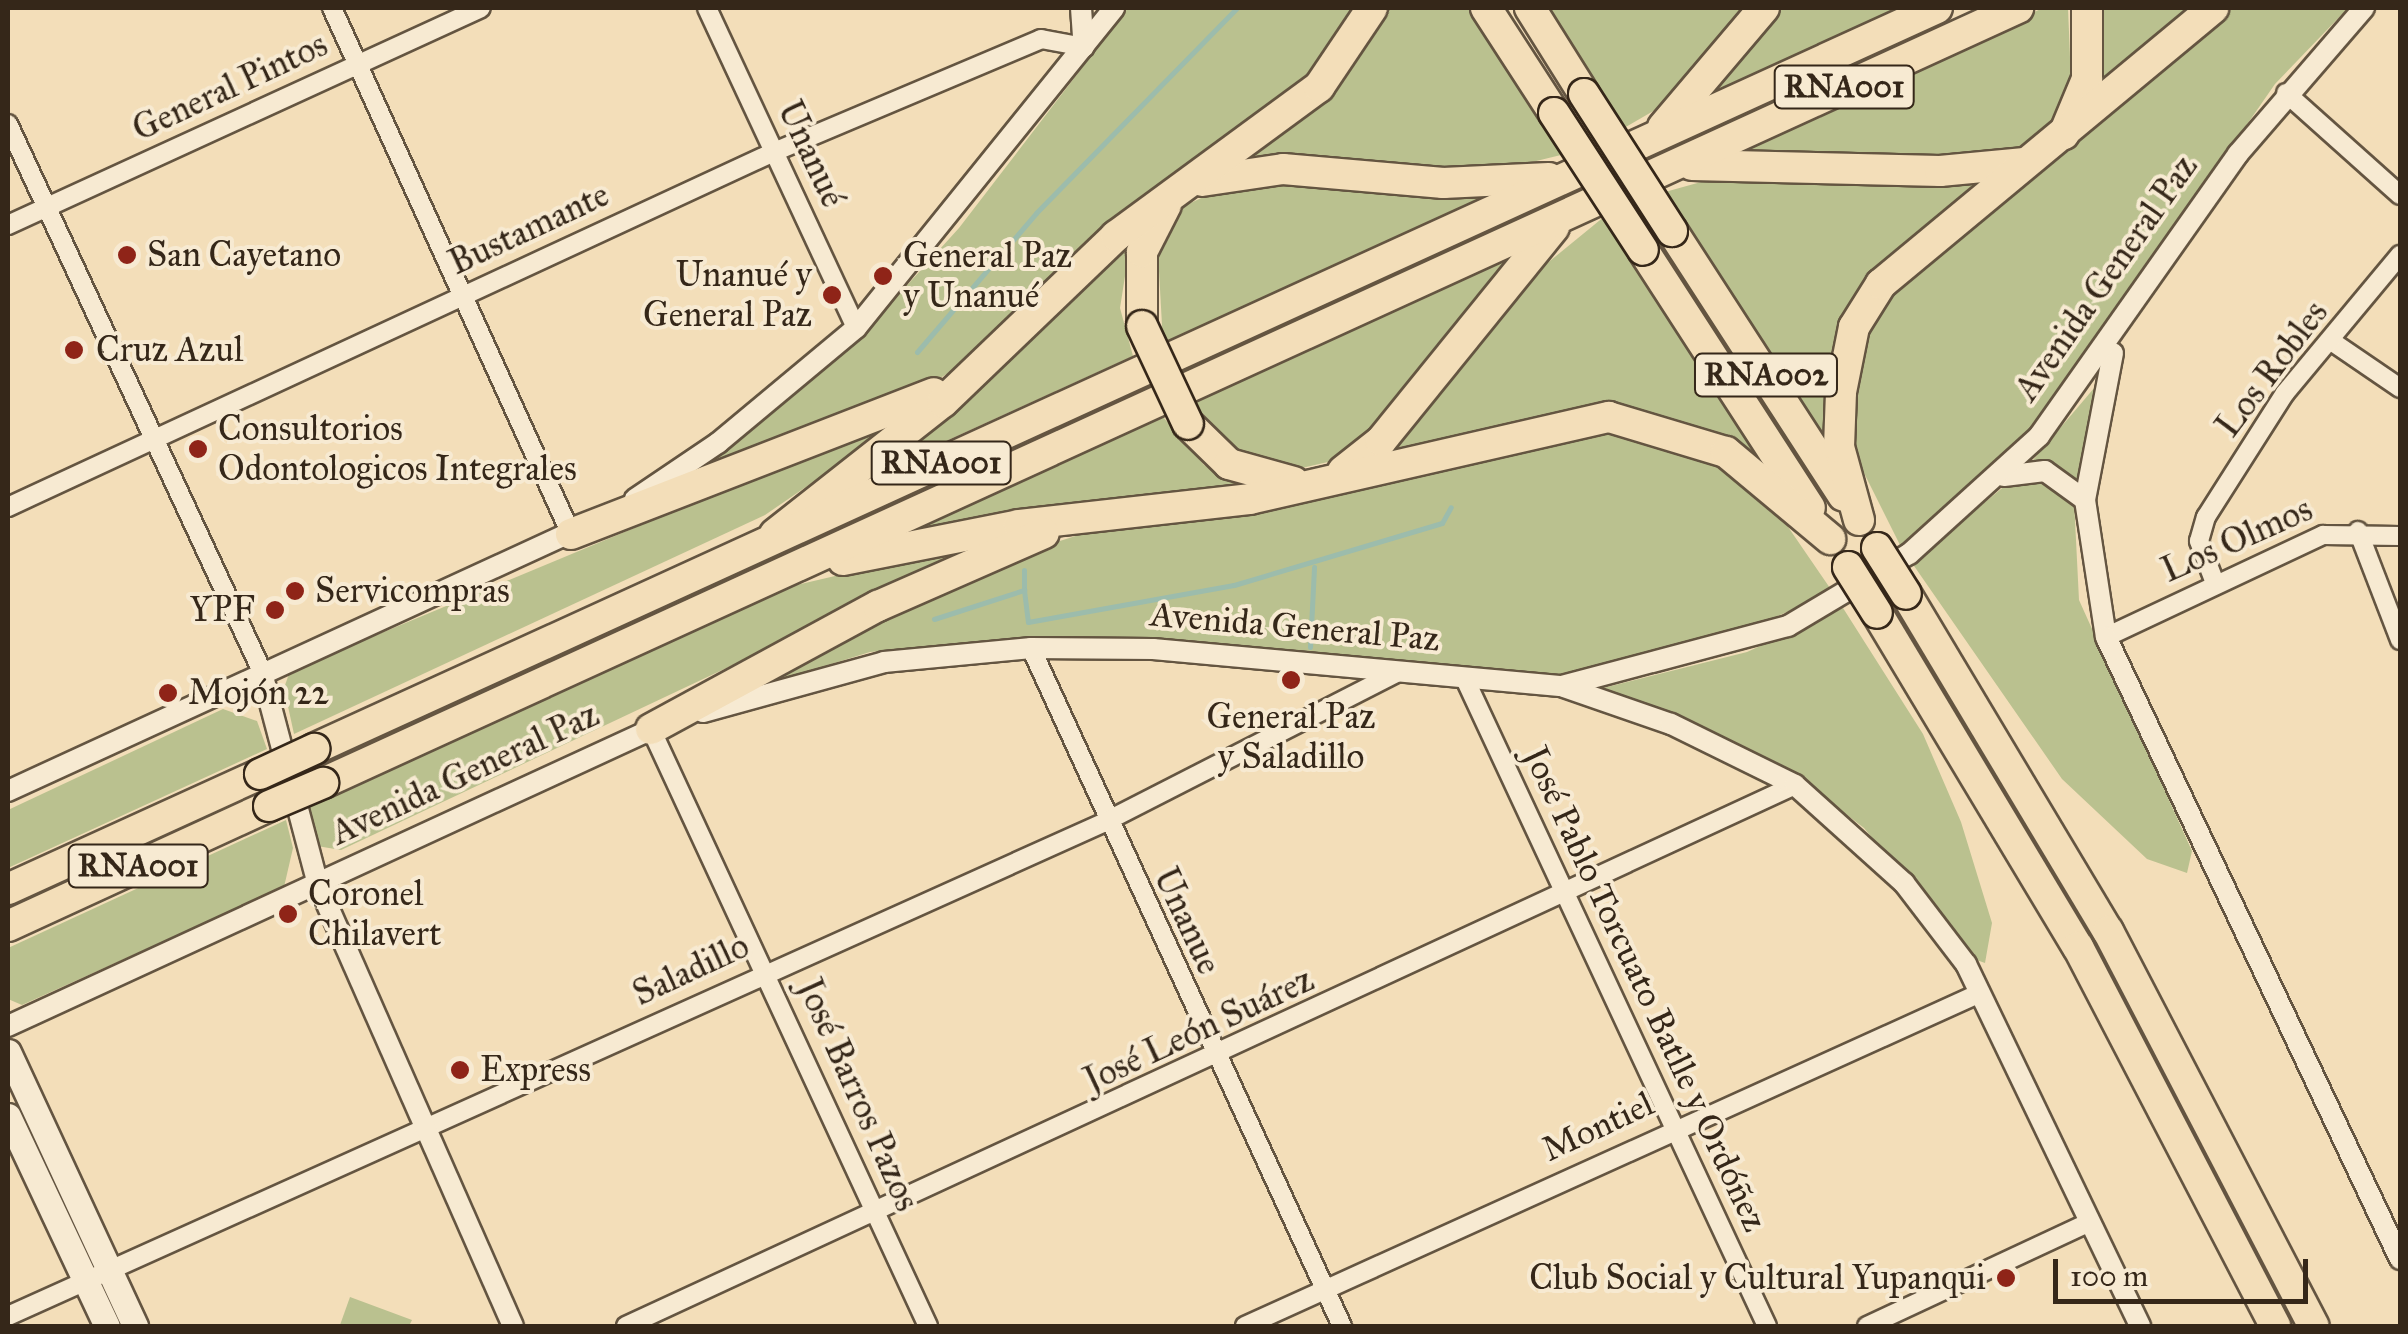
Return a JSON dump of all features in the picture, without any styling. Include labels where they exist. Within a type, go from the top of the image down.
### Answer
[{"type":"highway","points":[[767,543],[802,503],[992,358],[1116,236],[1319,88],[1372,8]]},
{"type":"highway","name":"RNA002","points":[[1486,8],[1830,538]]},
{"type":"highway","name":"RNA002","points":[[1530,8],[1859,520]]},
{"type":"highway","points":[[1655,136],[1764,8]]},
{"type":"highway","name":"RNA001","points":[[8,889],[1937,8]]},
{"type":"highway","name":"Avenida General Paz","points":[[8,926],[2018,8]]},
{"type":"highway","points":[[2213,8],[2049,152],[1915,248],[1854,327],[1839,447],[1859,520],[2108,931],[2314,1326]]},
{"type":"highway","points":[[2049,152],[2087,79],[2087,10]]},
{"type":"highway","points":[[1669,167],[1940,171],[2049,152]]},
{"type":"highway","points":[[1568,177],[1443,184],[1254,170],[1179,190],[1142,252],[1142,326],[1188,424],[1258,479],[1322,482],[1381,441],[1524,256],[1576,209]]},
{"type":"highway","points":[[570,534],[862,426],[992,358]]},
{"type":"highway","points":[[781,574],[970,532],[1080,520],[1322,482],[1609,417],[1726,452],[1830,538],[2078,948],[2274,1326]]},
{"type":"highway","points":[[651,729],[878,606],[1080,520]]},
{"type":"main road","points":[[8,1052],[136,1326]]},
{"type":"main road","points":[[8,1116],[107,1326]]},
{"type":"street","points":[[332,8],[459,297],[570,534]]},
{"type":"street","name":"General Pintos","points":[[8,225],[481,8]]},
{"type":"street","name":"Unanué","points":[[707,8],[856,328]]},
{"type":"street","points":[[1081,8],[1084,46]]},
{"type":"street","points":[[8,788],[261,669],[570,534],[718,443],[856,328],[1114,8]]},
{"type":"street","name":"Avenida General Paz","points":[[8,1026],[651,729],[842,670],[1031,648],[1562,686],[1788,626],[1910,554],[1998,478],[2120,332],[2286,93],[2364,8]]},
{"type":"street","name":"Bustamante","points":[[8,507],[774,152],[1041,39],[1084,46]]},
{"type":"street","points":[[2286,93],[2400,195]]},
{"type":"street","points":[[8,124],[158,438],[261,669],[318,884],[422,1130],[513,1326]]},
{"type":"street","name":"Los Robles","points":[[2216,583],[2199,541],[2206,517],[2285,393],[2334,343],[2400,255]]},
{"type":"street","points":[[2120,332],[2101,387],[2085,500],[2106,637],[2400,1259]]},
{"type":"street","points":[[2334,343],[2400,388]]},
{"type":"street","points":[[1998,478],[2046,471],[2085,500]]},
{"type":"street","points":[[2358,532],[2400,635]]},
{"type":"street","name":"Los Olmos","points":[[2106,637],[2323,535],[2358,532],[2400,536]]},
{"type":"street","name":"Unanue","points":[[1031,648],[1105,822],[1342,1326]]},
{"type":"street","name":"Saladillo","points":[[8,1316],[766,971],[1105,822],[1396,673]]},
{"type":"street","name":"José Pablo Torcuato Batlle y Ordóñez","points":[[1464,680],[1767,1326]]},
{"type":"street","points":[[1562,686],[1671,724],[1796,785],[1904,883],[1980,993],[2086,1224],[2140,1326]]},
{"type":"street","name":"José Barros Pazos","points":[[651,729],[928,1326]]},
{"type":"street","name":"José León Suárez","points":[[626,1326],[1216,1059],[1796,785]]},
{"type":"street","name":"Montiel","points":[[1245,1326],[1674,1128],[1980,993]]},
{"type":"street","points":[[1867,1326],[2086,1224]]},
{"type":"green space","points":[[1128,8],[1363,8],[1337,55],[984,350],[906,400],[673,488],[861,336],[959,228]]},
{"type":"green space","points":[[1383,8],[1471,8],[1565,154],[1492,172],[1230,164],[1339,81]]},
{"type":"green space","points":[[1546,8],[1752,8],[1662,106],[1624,128]]},
{"type":"green space","points":[[1775,8],[1897,8],[1700,99]]},
{"type":"green space","points":[[2043,8],[2068,8],[2071,82],[2050,134],[2006,159],[1724,155]]},
{"type":"green space","points":[[2104,8],[2196,8],[2100,84]]},
{"type":"green space","points":[[2227,8],[2348,8],[2275,84],[2061,393],[2006,456],[1900,545],[1851,447],[1863,333],[1888,291],[1950,232],[2130,98]]},
{"type":"green space","points":[[1737,172],[1998,177],[1937,217],[1874,278],[1828,447],[1665,192]]},
{"type":"green space","points":[[1236,182],[1496,193],[1163,343],[1158,253],[1184,206]]},
{"type":"green space","points":[[1605,216],[1775,478],[1686,423],[1611,407],[1519,421],[1380,464],[1512,292]]},
{"type":"green space","points":[[1131,238],[1120,308],[1133,356],[832,493]]},
{"type":"green space","points":[[1520,247],[1390,416],[1341,459],[1293,470],[1241,454],[1187,397]]},
{"type":"green space","points":[[2095,387],[2080,480],[2033,460]]},
{"type":"green space","points":[[918,410],[765,515],[294,734],[284,688],[290,671]]},
{"type":"green space","points":[[1158,411],[1204,465],[1246,489],[860,547]]},
{"type":"green space","points":[[1574,429],[1650,433],[1718,455],[1762,489],[1832,591],[1741,633],[1562,675],[1154,638],[1022,639],[870,652],[722,698],[1016,555],[1088,532]]},
{"type":"green space","points":[[2044,479],[2074,500],[2079,600],[2192,851],[2187,873],[2147,859],[2062,779],[1912,563],[2007,484]]},
{"type":"green space","points":[[1006,536],[341,850],[317,846],[307,806],[788,587]]},
{"type":"green space","points":[[1843,608],[1923,734],[1961,822],[1992,923],[1985,963],[1971,958],[1864,828],[1799,778],[1595,690],[1747,652]]},
{"type":"green space","points":[[223,709],[257,721],[267,749],[8,868],[8,810]]},
{"type":"green space","points":[[286,820],[293,848],[284,887],[22,1005],[8,999],[8,948]]},
{"type":"green space","points":[[350,1297],[412,1320],[409,1326],[340,1325]]},
{"type":"waterway","points":[[917,352],[1036,213],[1237,8]]},
{"type":"waterway","points":[[934,619],[1024,590],[1028,622],[1234,585],[1442,523],[1451,507]]},
{"type":"waterway","points":[[1310,647],[1314,567]]},
{"type":"waterway","points":[[1024,570],[1024,590]]},
{"type":"place","name":"San Cayetano","points":[[127,255]]},
{"type":"place","name":"General Paz y Unanué","points":[[883,276]]},
{"type":"place","name":"Unanué y General Paz","points":[[832,295]]},
{"type":"place","name":"Cruz Azul","points":[[74,350]]},
{"type":"place","name":"Consultorios Odontologicos Integrales","points":[[198,449]]},
{"type":"place","name":"Servicompras","points":[[295,591]]},
{"type":"place","name":"YPF","points":[[275,610]]},
{"type":"place","name":"General Paz y Saladillo","points":[[1291,680]]},
{"type":"place","name":"Mojón 22","points":[[168,693]]},
{"type":"place","name":"Coronel Chilavert","points":[[288,914]]},
{"type":"place","name":"Express","points":[[460,1070]]},
{"type":"place","name":"Club Social y Cultural Yupanqui","points":[[2006,1278]]}]
